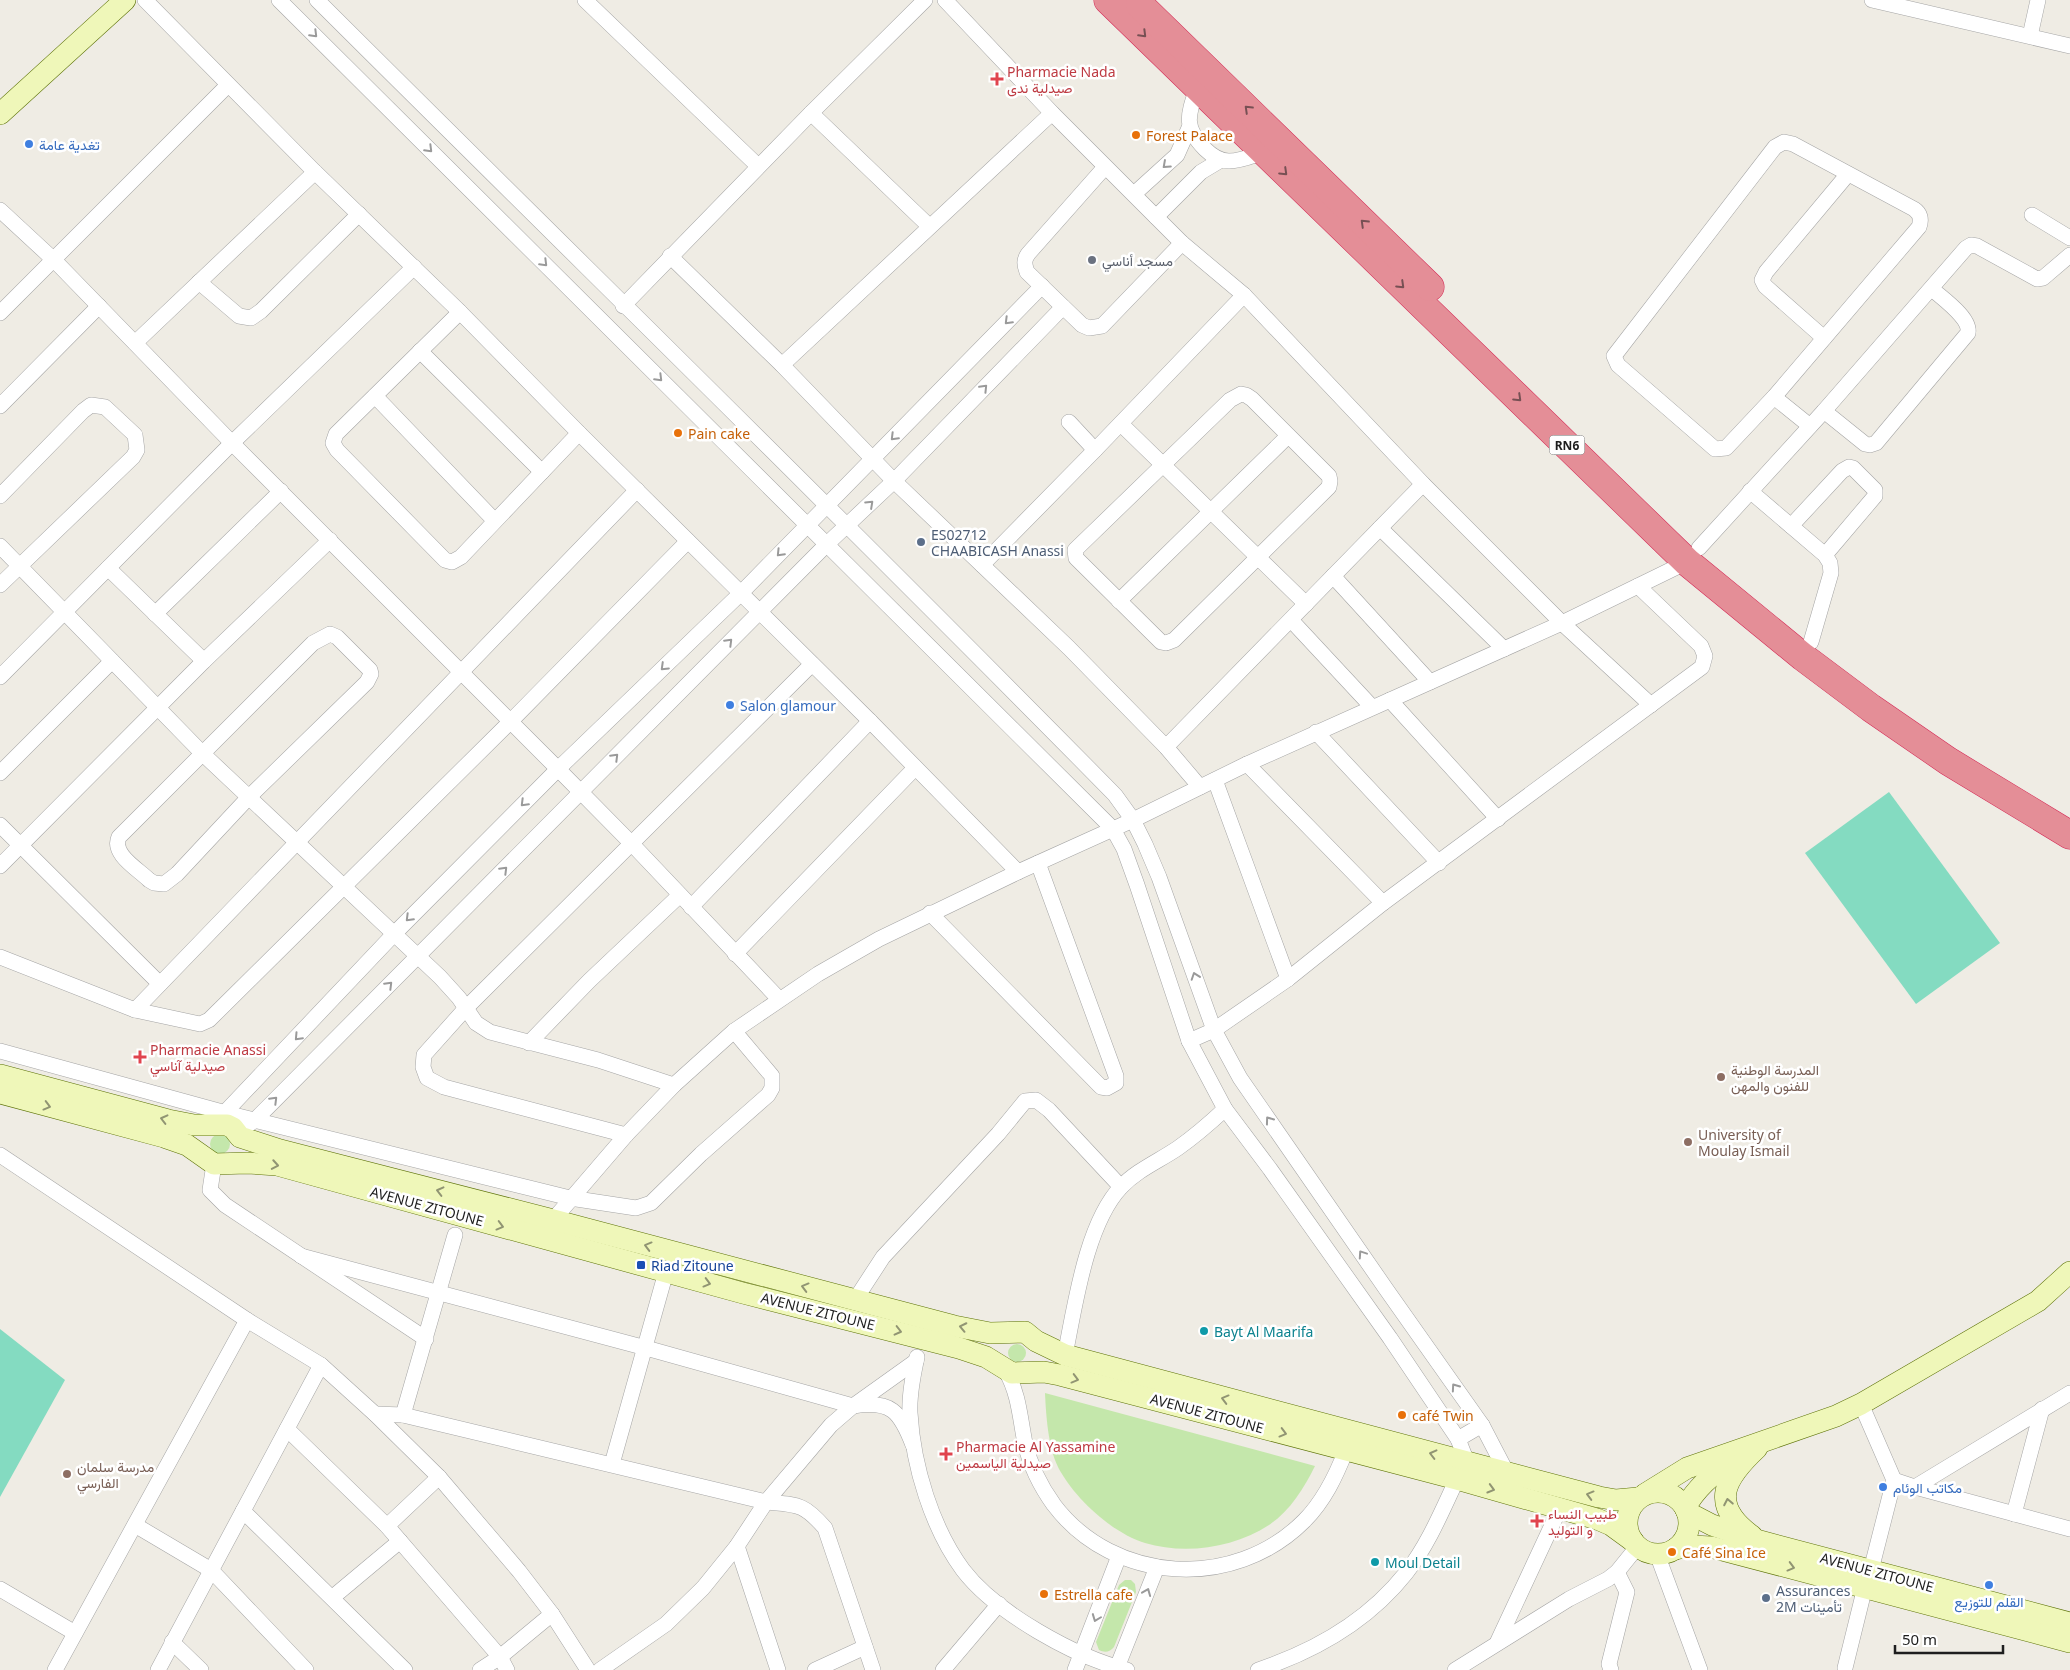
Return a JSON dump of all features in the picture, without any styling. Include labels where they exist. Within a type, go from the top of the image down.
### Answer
[{"type":"highway","name":"RN6","points":[[1108,0],[1264,152],[1803,657],[1871,708],[1948,761],[2070,835]]},
{"type":"highway","name":"RN6","points":[[1135,0],[1693,555],[1756,598],[1811,642],[1960,747],[2028,790],[2070,813]]},
{"type":"main road","points":[[0,114],[125,0]]},
{"type":"main road","name":"AVENUE ZITOUNE","points":[[0,1075],[168,1120],[194,1125],[217,1121],[227,1125],[239,1134],[280,1150],[855,1300],[990,1333],[1025,1332],[1036,1341],[1065,1355],[1462,1471],[1611,1525],[1651,1547],[1711,1546],[2070,1623]]},
{"type":"main road","points":[[0,1093],[164,1137],[187,1145],[214,1161],[232,1162],[240,1153],[239,1134]]},
{"type":"main road","points":[[214,1161],[199,1142],[201,1135],[217,1121]]},
{"type":"main road","name":"AVENUE ZITOUNE","points":[[214,1161],[276,1164],[666,1272],[922,1337],[986,1356],[1015,1370],[1060,1375],[1346,1450],[1462,1471],[1508,1473],[1616,1500],[1642,1496]]},
{"type":"main road","points":[[1642,1496],[1654,1492],[1664,1492],[1680,1501],[1686,1510],[1689,1526],[1680,1544],[1651,1547],[1628,1533],[1628,1514],[1642,1496],[1687,1468],[1836,1416],[1861,1404],[2038,1301],[2070,1272]]},
{"type":"main road","points":[[2038,1301],[2070,1293]]},
{"type":"main road","points":[[1011,1332],[1000,1340],[997,1347],[998,1360],[1015,1370],[1037,1362],[1039,1348],[1036,1341]]},
{"type":"main road","points":[[1686,1510],[1693,1494],[1700,1485],[1753,1446]]},
{"type":"main road","points":[[1753,1446],[1737,1467],[1728,1483],[1726,1502],[1734,1521],[1756,1540]]},
{"type":"main road","name":"AVENUE ZITOUNE","points":[[1686,1510],[1712,1525],[1868,1579],[2070,1642]]},
{"type":"street","points":[[145,0],[315,172],[460,312],[579,433],[870,721],[1018,872]]},
{"type":"street","points":[[279,0],[1113,829],[1124,849],[1137,885],[1189,1041],[1225,1109],[1390,1338],[1458,1439],[1462,1471],[1421,1551],[1406,1572],[1373,1607],[1343,1631],[1299,1655],[1258,1670]]},
{"type":"street","points":[[318,0],[624,306],[828,505],[1115,795],[1133,820],[1159,877],[1214,1030],[1246,1086],[1482,1425],[1508,1473]]},
{"type":"street","points":[[585,0],[758,166]]},
{"type":"street","points":[[624,306],[758,166],[925,0]]},
{"type":"street","points":[[945,0],[1105,167],[1182,243],[1244,295],[1424,484],[1562,622],[1651,705]]},
{"type":"street","points":[[1872,0],[2070,46]]},
{"type":"street","points":[[2030,36],[2038,0]]},
{"type":"street","points":[[2,307],[54,260],[228,85]]},
{"type":"street","points":[[1134,194],[1178,154],[1189,128],[1190,110],[1197,88]]},
{"type":"street","points":[[811,113],[929,226]]},
{"type":"street","points":[[782,364],[1052,113]]},
{"type":"street","points":[[1189,128],[1196,139],[1211,155],[1221,160],[1242,160],[1264,152]]},
{"type":"street","points":[[1788,142],[1914,209],[1919,214],[1919,227],[1824,338],[1774,397],[1726,448],[1715,450],[1618,365],[1614,356],[1779,143],[1788,142]]},
{"type":"street","points":[[1156,217],[1201,172],[1221,160]]},
{"type":"street","points":[[1105,167],[1025,259],[1024,266],[1027,272],[1082,325],[1089,328],[1102,326],[1182,243]]},
{"type":"street","points":[[135,343],[315,172]]},
{"type":"street","points":[[1824,338],[1765,286],[1762,280],[1766,272],[1848,174]]},
{"type":"street","points":[[0,210],[54,260],[232,443],[581,792],[779,999]]},
{"type":"street","points":[[199,282],[239,316],[251,318],[261,311],[360,214]]},
{"type":"street","points":[[2032,215],[2070,238]]},
{"type":"street","points":[[553,1220],[626,1135],[674,1085],[734,1031],[779,999],[879,939],[930,913],[1133,820],[1316,732],[1562,622],[1638,586],[1693,555],[1824,411],[1966,248],[1971,245],[1977,246],[2037,279],[2043,278],[2070,255]]},
{"type":"street","points":[[670,256],[782,364],[894,481],[1069,648],[1166,747],[1200,787]]},
{"type":"street","points":[[0,677],[232,443],[414,267]]},
{"type":"street","points":[[217,1121],[394,934],[558,769],[741,593],[1042,286]]},
{"type":"street","points":[[1824,411],[1865,444],[1876,443],[1968,333],[1967,322],[1932,289]]},
{"type":"street","points":[[982,565],[1121,424],[1244,295]]},
{"type":"street","points":[[0,406],[99,306]]},
{"type":"street","points":[[239,1134],[827,544],[894,481],[1063,306]]},
{"type":"street","points":[[460,312],[334,437],[333,443],[337,450],[448,562],[461,557],[494,520],[579,433]]},
{"type":"street","points":[[420,351],[542,472]]},
{"type":"street","points":[[1246,395],[1329,476],[1330,481],[1324,492],[1169,643],[1161,642],[1076,558],[1076,550],[1162,464],[1236,396],[1246,395]]},
{"type":"street","points":[[375,396],[494,520]]},
{"type":"street","points":[[1774,397],[1810,426]]},
{"type":"street","points":[[0,496],[91,405],[105,407],[135,435],[137,450],[133,456],[18,565],[0,585]]},
{"type":"street","points":[[1068,422],[1095,450]]},
{"type":"street","points":[[1121,424],[1306,604]]},
{"type":"street","points":[[1120,601],[1288,436]]},
{"type":"street","points":[[1792,526],[1842,471],[1849,467],[1852,468],[1875,490],[1875,496],[1826,555]]},
{"type":"street","points":[[1166,747],[1424,484]]},
{"type":"street","points":[[135,1010],[637,490]]},
{"type":"street","points":[[155,614],[281,491]]},
{"type":"street","points":[[1750,491],[1826,555],[1830,563],[1831,573],[1811,642]]},
{"type":"street","points":[[1380,528],[1504,648]]},
{"type":"street","points":[[0,866],[21,847],[157,707],[330,540]]},
{"type":"street","points":[[0,957],[135,1010],[200,1024],[209,1020],[510,722],[688,541]]},
{"type":"street","points":[[0,546],[203,754],[418,956],[450,988],[472,1018],[482,1028],[529,1043],[605,1062],[674,1085]]},
{"type":"street","points":[[108,568],[204,661]]},
{"type":"street","points":[[1333,576],[1430,682]]},
{"type":"street","points":[[1189,1041],[1214,1030],[1288,979],[1383,904],[1702,667],[1705,656],[1700,646],[1638,586]]},
{"type":"street","points":[[1291,620],[1372,707]]},
{"type":"street","points":[[330,634],[337,637],[370,670],[371,674],[367,682],[248,798],[167,883],[157,884],[149,880],[120,853],[116,842],[123,832],[313,642],[330,634]]},
{"type":"street","points":[[0,773],[112,661]]},
{"type":"street","points":[[626,1135],[444,1087],[427,1078],[423,1067],[424,1055],[466,1008],[812,664]]},
{"type":"street","points":[[1390,700],[1498,819]]},
{"type":"street","points":[[691,907],[870,721]]},
{"type":"street","points":[[1316,732],[1440,863]]},
{"type":"street","points":[[1247,764],[1383,904]]},
{"type":"street","points":[[735,954],[916,768]]},
{"type":"street","points":[[1214,780],[1288,979]]},
{"type":"street","points":[[0,825],[160,984]]},
{"type":"street","points":[[930,913],[1101,1087],[1107,1088],[1116,1083],[1116,1076],[1038,863]]},
{"type":"street","points":[[529,1043],[589,981],[680,895]]},
{"type":"street","points":[[0,1051],[217,1121],[255,1120],[570,1198],[627,1207],[644,1206],[651,1203],[701,1154],[768,1094],[773,1082],[772,1076],[734,1031]]},
{"type":"street","points":[[855,1300],[883,1257],[998,1134],[1025,1101],[1036,1100],[1049,1110],[1120,1187]]},
{"type":"street","points":[[1065,1355],[1076,1300],[1092,1238],[1101,1218],[1120,1187],[1150,1164],[1177,1149],[1225,1109]]},
{"type":"street","points":[[0,1154],[247,1320],[322,1366],[375,1414],[439,1477],[519,1571],[552,1614],[588,1670]]},
{"type":"street","points":[[214,1161],[210,1190],[217,1198],[426,1339]]},
{"type":"street","points":[[403,1415],[455,1235]]},
{"type":"street","points":[[301,1256],[646,1348],[853,1406],[869,1403],[882,1405],[902,1419],[913,1445]]},
{"type":"street","points":[[612,1464],[666,1272]]},
{"type":"street","points":[[55,1670],[247,1320]]},
{"type":"street","points":[[922,1337],[911,1388],[910,1412],[913,1445],[919,1475],[948,1546],[964,1571],[999,1604],[1047,1636],[1082,1654],[1120,1669],[1157,1567]]},
{"type":"street","points":[[600,1670],[666,1624],[703,1588],[737,1546],[766,1502],[831,1425],[853,1406],[916,1361]]},
{"type":"street","points":[[158,1670],[322,1366]]},
{"type":"street","points":[[1015,1370],[1025,1444],[1030,1461],[1054,1505],[1077,1529],[1104,1548],[1120,1556],[1157,1567],[1177,1570],[1210,1568],[1241,1561],[1270,1547],[1304,1521],[1318,1504],[1330,1486],[1346,1450]]},
{"type":"street","points":[[1914,1487],[2070,1393]]},
{"type":"street","points":[[1848,1669],[1868,1579],[1894,1480],[1861,1404]]},
{"type":"street","points":[[2014,1514],[2042,1410]]},
{"type":"street","points":[[375,1414],[403,1415],[766,1502],[799,1505],[814,1515],[825,1528],[873,1670]]},
{"type":"street","points":[[1458,1439],[1482,1425]]},
{"type":"street","points":[[287,1429],[387,1526],[503,1664]]},
{"type":"street","points":[[387,1526],[439,1477]]},
{"type":"street","points":[[1894,1480],[2070,1529]]},
{"type":"street","points":[[1498,1641],[1560,1508]]},
{"type":"street","points":[[243,1511],[405,1670]]},
{"type":"street","points":[[135,1525],[211,1570],[306,1670]]},
{"type":"street","points":[[333,1598],[400,1541]]},
{"type":"street","points":[[737,1546],[778,1670]]},
{"type":"street","points":[[1455,1670],[1498,1641],[1569,1599],[1608,1579],[1651,1547],[1700,1670]]},
{"type":"street","points":[[1075,1670],[1120,1556]]},
{"type":"street","points":[[1607,1668],[1627,1592],[1617,1572]]},
{"type":"street","points":[[0,1589],[75,1632]]},
{"type":"street","points":[[943,1670],[999,1604]]},
{"type":"street","points":[[480,1670],[503,1664],[552,1614]]},
{"type":"street","points":[[172,1642],[200,1670]]},
{"type":"street","points":[[815,1670],[865,1647]]},
{"type":"green space","points":[[1889,792],[2000,943],[1916,1004],[1805,853]]},
{"type":"green space","points":[[216,1134],[224,1134],[230,1140],[230,1148],[224,1154],[216,1154],[210,1148],[210,1140]]},
{"type":"green space","points":[[0,1329],[65,1380],[0,1497]]},
{"type":"green space","points":[[1013,1344],[1021,1344],[1026,1349],[1024,1360],[1013,1362],[1008,1357],[1008,1349]]},
{"type":"green space","points":[[1045,1393],[1315,1466],[1301,1491],[1284,1513],[1255,1533],[1225,1544],[1193,1549],[1160,1547],[1145,1543],[1132,1538],[1107,1523],[1084,1502],[1065,1479],[1052,1450]]},
{"type":"green space","points":[[1125,1580],[1131,1580],[1135,1584],[1136,1592],[1114,1647],[1107,1652],[1101,1651],[1096,1642],[1119,1585]]},
{"type":"place","name":"Pharmacie Nada صيدلية ندى","points":[[997,79]]},
{"type":"place","name":"Forest Palace","points":[[1136,135]]},
{"type":"place","name":"تغدية عامة","points":[[29,144]]},
{"type":"place","name":"مسجد أناسي","points":[[1092,260]]},
{"type":"place","name":"Pain cake","points":[[678,433]]},
{"type":"place","name":"ES02712 CHAABICASH Anassi","points":[[921,542]]},
{"type":"place","name":"Salon glamour","points":[[730,705]]},
{"type":"place","name":"Pharmacie Anassi صيدلية آناسي","points":[[140,1057]]},
{"type":"place","name":"المدرسة الوطنية للفنون والمهن","points":[[1721,1077]]},
{"type":"place","name":"University of Moulay Ismail","points":[[1688,1142]]},
{"type":"place","name":"Riad Zitoune","points":[[641,1265]]},
{"type":"place","name":"Bayt Al Maarifa","points":[[1204,1331]]},
{"type":"place","name":"café Twin","points":[[1402,1415]]},
{"type":"place","name":"Pharmacie Al Yassamine صيدلية الياسمين","points":[[946,1454]]},
{"type":"place","name":"مدرسة سلمان الفارسي","points":[[67,1474]]},
{"type":"place","name":"مكاتب الوئام","points":[[1883,1487]]},
{"type":"place","name":"طبيب النساء و التوليد","points":[[1537,1521]]},
{"type":"place","name":"Café Sina Ice","points":[[1672,1552]]},
{"type":"place","name":"Moul Detail","points":[[1375,1562]]},
{"type":"place","name":"القلم للتوزيع","points":[[1989,1585]]},
{"type":"place","name":"Estrella cafe","points":[[1044,1594]]},
{"type":"place","name":"Assurances 2M تأمينات","points":[[1766,1598]]}]
